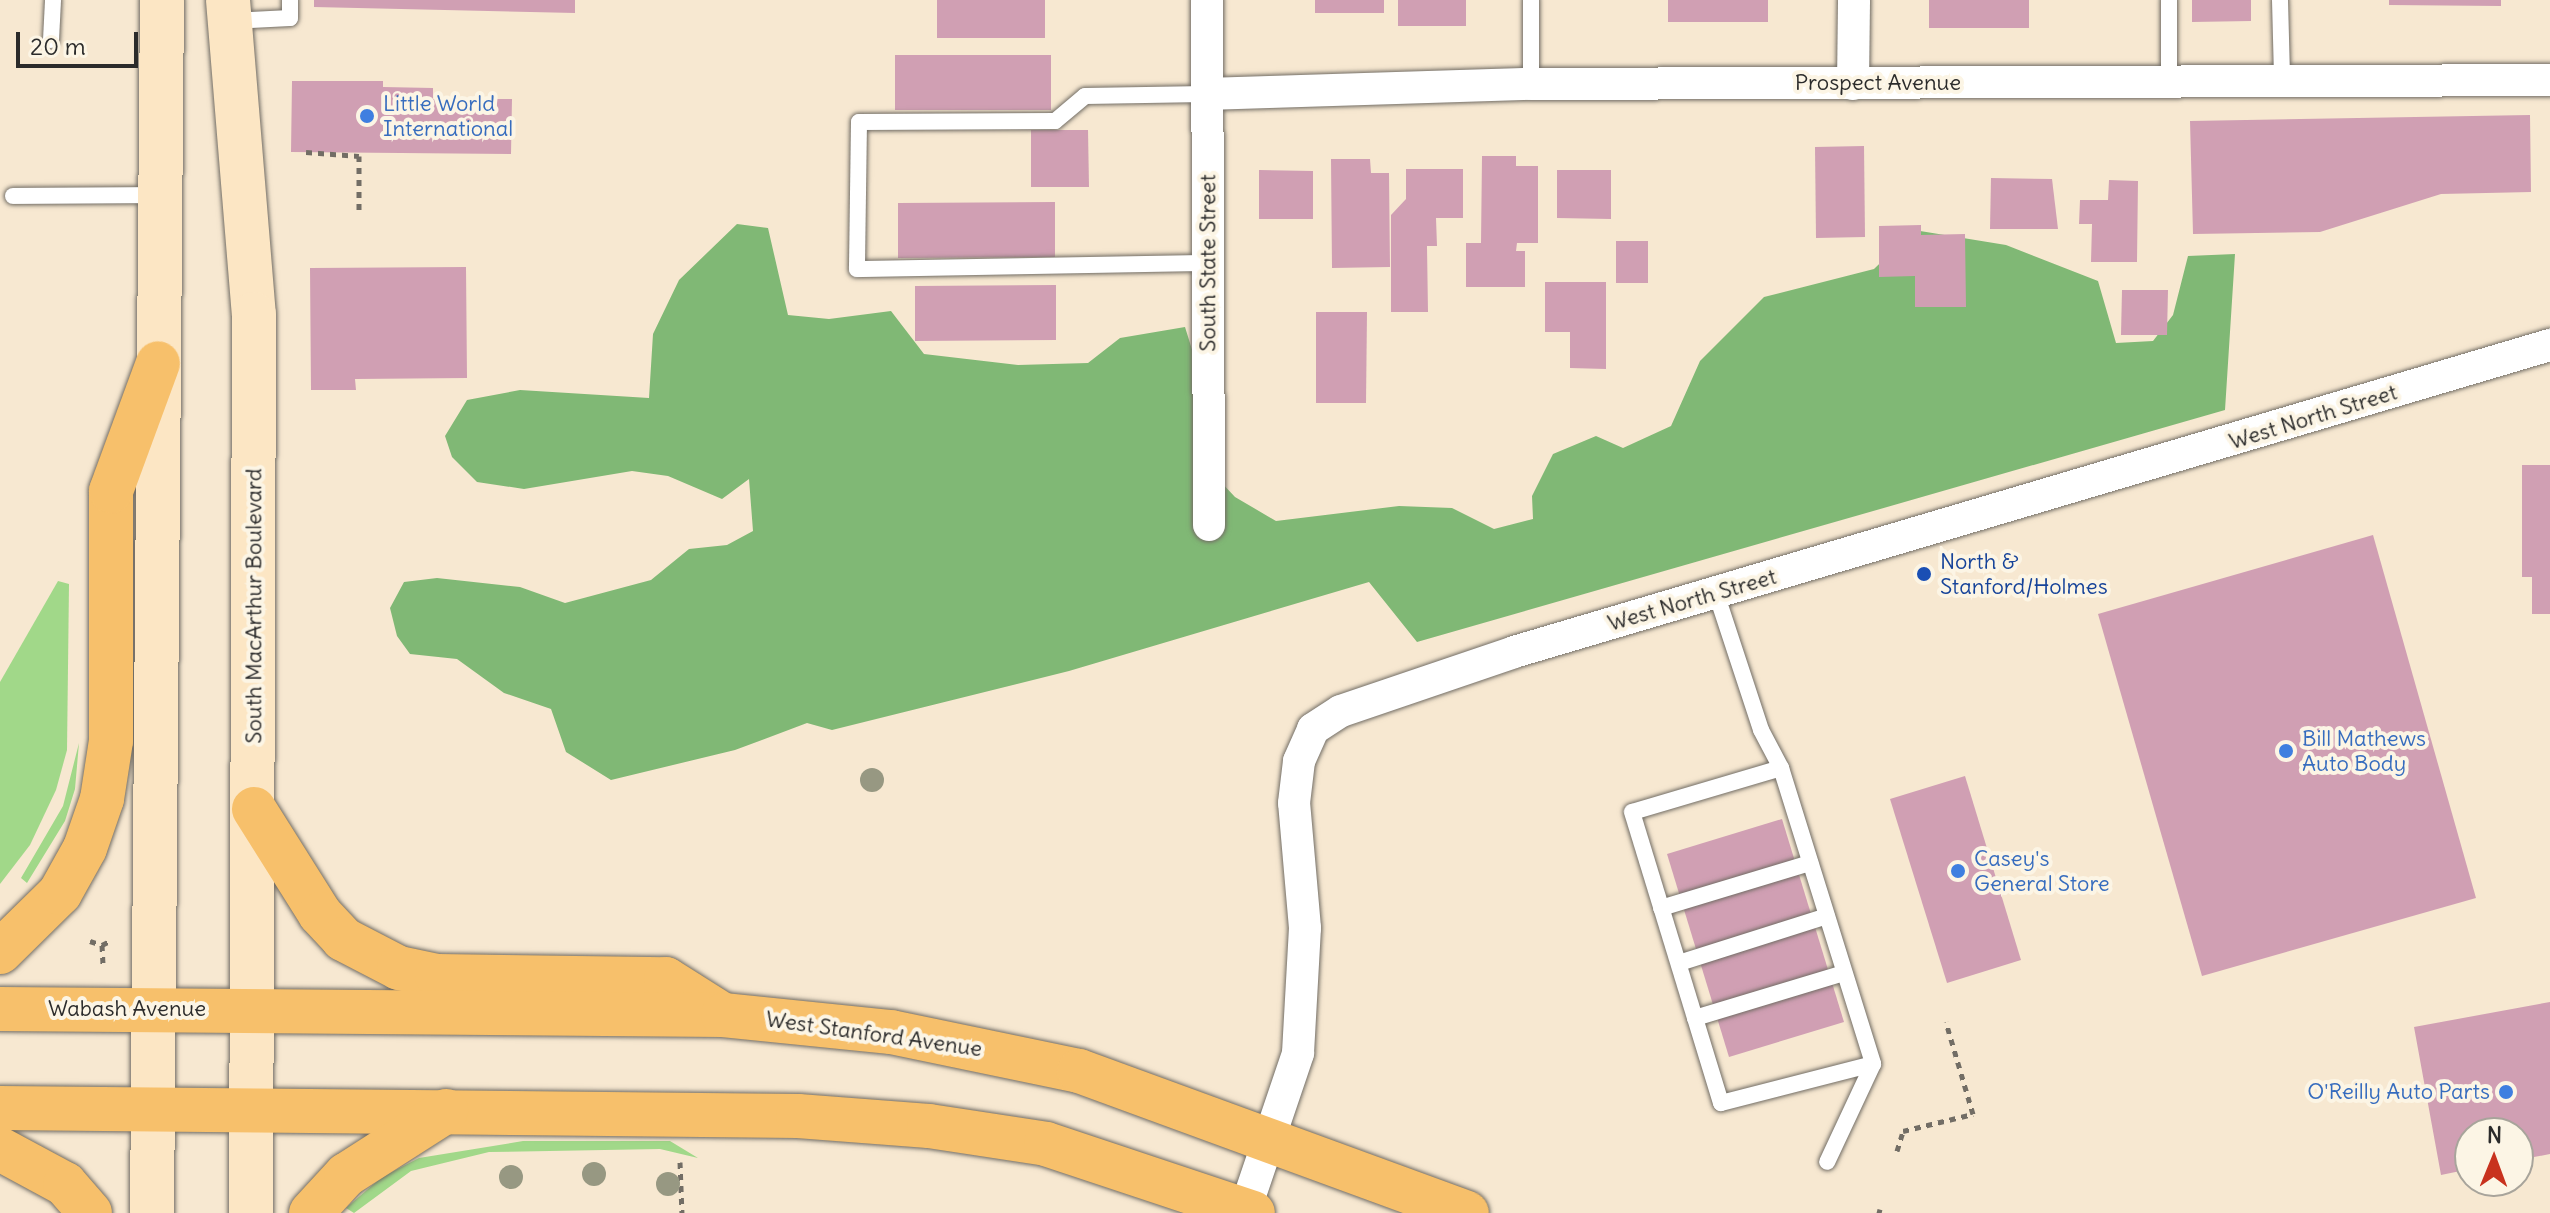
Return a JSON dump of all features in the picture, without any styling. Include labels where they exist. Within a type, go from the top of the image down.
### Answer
[{"type":"main road","points":[[152,1213],[162,0]]},
{"type":"main road","name":"South MacArthur Boulevard","points":[[229,11],[254,314],[251,1213]]},
{"type":"main road","points":[[0,952],[60,893],[85,848],[102,799],[111,741],[111,491],[158,363]]},
{"type":"main road","points":[[254,809],[320,914],[352,944],[399,968],[437,976],[666,979],[723,1015]]},
{"type":"main road","name":"Wabash Avenue","points":[[0,1009],[253,1009]]},
{"type":"main road","name":"West Stanford Avenue","points":[[253,1009],[723,1015],[891,1032],[1079,1071],[1272,1138],[1467,1213]]},
{"type":"main road","points":[[0,1108],[798,1116],[929,1126],[1046,1144],[1249,1211]]},
{"type":"main road","points":[[311,1213],[346,1175],[446,1111]]},
{"type":"main road","points":[[0,1149],[65,1184],[90,1213]]},
{"type":"street","name":"South State Street","points":[[1207,0],[1209,525]]},
{"type":"street","points":[[1853,84],[1854,0]]},
{"type":"street","name":"Prospect Avenue","points":[[1206,94],[1531,84],[2550,80]]},
{"type":"street","name":"West North Street","points":[[1249,1211],[1293,1075],[1303,1008],[1305,928],[1294,803],[1299,761],[1313,729],[1341,711],[1405,687],[2550,345]]},
{"type":"lane","points":[[51,40],[53,0]]},
{"type":"lane","points":[[229,11],[290,18],[290,0]]},
{"type":"lane","points":[[1531,0],[1531,84]]},
{"type":"lane","points":[[2169,0],[2169,81]]},
{"type":"lane","points":[[2280,0],[2282,79]]},
{"type":"lane","points":[[1206,94],[1085,96],[1055,121],[859,122],[857,269],[1208,263]]},
{"type":"lane","points":[[13,196],[160,195]]},
{"type":"lane","points":[[1716,593],[1761,730],[1781,768],[1873,1064],[1827,1162]]},
{"type":"lane","points":[[1781,768],[1632,812],[1721,1103],[1873,1064]]},
{"type":"lane","points":[[1661,908],[1810,863]]},
{"type":"lane","points":[[1679,963],[1827,916]]},
{"type":"lane","points":[[1695,1018],[1844,973]]},
{"type":"path","points":[[306,152],[359,156],[359,210]]},
{"type":"path","points":[[90,941],[102,945],[103,964]]},
{"type":"path","points":[[1897,1151],[1903,1131],[1973,1114],[1946,1022]]},
{"type":"path","points":[[680,1162],[682,1213]]},
{"type":"green space","points":[[737,224],[768,228],[788,315],[829,319],[891,311],[924,354],[1018,365],[1088,363],[1120,338],[1185,327],[1199,372],[1202,462],[1235,497],[1276,521],[1399,506],[1452,508],[1494,529],[1533,519],[1532,496],[1553,454],[1596,436],[1623,448],[1671,426],[1700,361],[1764,297],[1874,269],[1914,230],[2006,245],[2098,281],[2116,343],[2153,341],[2173,315],[2188,256],[2235,254],[2225,410],[1417,642],[1369,582],[1069,671],[832,730],[807,723],[735,750],[611,780],[566,752],[551,709],[504,693],[457,659],[410,654],[397,636],[390,608],[404,582],[437,578],[520,587],[565,603],[651,580],[689,549],[727,545],[753,531],[749,479],[722,499],[668,476],[632,471],[524,489],[477,482],[452,457],[445,436],[467,400],[520,390],[649,398],[653,334],[679,280]]},
{"type":"green space","points":[[58,581],[69,584],[67,750],[56,790],[30,845],[0,884],[0,682]]},
{"type":"green space","points":[[79,743],[75,789],[65,821],[27,883],[21,878],[63,806]]},
{"type":"green space","points":[[523,1141],[670,1141],[698,1158],[660,1149],[489,1152],[411,1171],[354,1213],[346,1208],[382,1177],[419,1158]]},
{"type":"building","points":[[314,0],[575,0],[575,13],[314,7]]},
{"type":"building","points":[[937,0],[1045,0],[1045,38],[937,38]]},
{"type":"building","points":[[1315,0],[1384,0],[1384,13],[1315,13]]},
{"type":"building","points":[[1398,0],[1466,0],[1466,26],[1398,26]]},
{"type":"building","points":[[1668,0],[1768,0],[1768,22],[1668,22]]},
{"type":"building","points":[[1929,0],[2029,0],[2029,28],[1929,28]]},
{"type":"building","points":[[2192,0],[2251,0],[2251,21],[2192,22]]},
{"type":"building","points":[[2389,0],[2501,0],[2501,6],[2389,5]]},
{"type":"building","points":[[895,55],[1051,55],[1051,110],[895,110]]},
{"type":"building","points":[[292,81],[383,81],[383,87],[433,88],[433,99],[512,99],[511,154],[291,152]]},
{"type":"building","points":[[2530,115],[2531,192],[2441,194],[2320,232],[2193,234],[2190,121]]},
{"type":"building","points":[[1031,130],[1088,130],[1089,187],[1031,187]]},
{"type":"building","points":[[1864,146],[1865,237],[1816,238],[1815,147]]},
{"type":"building","points":[[1482,156],[1516,156],[1516,166],[1538,166],[1538,243],[1517,243],[1516,251],[1525,251],[1525,287],[1466,287],[1466,243],[1481,243]]},
{"type":"building","points":[[1331,159],[1370,159],[1371,173],[1389,173],[1390,267],[1332,268]]},
{"type":"building","points":[[1406,169],[1463,169],[1463,218],[1436,218],[1437,246],[1427,246],[1428,312],[1391,312],[1391,215],[1406,199]]},
{"type":"building","points":[[1259,170],[1313,171],[1313,219],[1259,219]]},
{"type":"building","points":[[1557,170],[1611,170],[1611,219],[1557,218]]},
{"type":"building","points":[[1991,178],[2052,179],[2058,229],[1990,229]]},
{"type":"building","points":[[2109,180],[2138,181],[2137,262],[2091,262],[2092,224],[2079,224],[2080,200],[2108,200]]},
{"type":"building","points":[[1055,202],[1055,257],[898,258],[898,203]]},
{"type":"building","points":[[1921,225],[1921,235],[1965,234],[1966,307],[1915,307],[1915,276],[1879,277],[1879,226]]},
{"type":"building","points":[[1616,241],[1648,241],[1648,283],[1616,283]]},
{"type":"building","points":[[466,267],[467,378],[355,379],[356,390],[311,390],[310,268]]},
{"type":"building","points":[[1545,282],[1606,282],[1606,369],[1570,368],[1570,332],[1545,332]]},
{"type":"building","points":[[1056,285],[1056,340],[915,341],[915,286]]},
{"type":"building","points":[[2122,290],[2168,290],[2167,335],[2121,335]]},
{"type":"building","points":[[1316,312],[1367,312],[1366,403],[1316,403]]},
{"type":"building","points":[[2522,465],[2550,465],[2550,614],[2532,614],[2532,577],[2522,577]]},
{"type":"building","points":[[2373,535],[2476,898],[2202,976],[2098,614]]},
{"type":"building","points":[[1965,776],[2021,960],[1947,983],[1890,799]]},
{"type":"building","points":[[1782,819],[1844,1022],[1729,1057],[1667,854]]},
{"type":"building","points":[[2550,1002],[2550,1154],[2534,1157],[2534,1117],[2454,1117],[2454,1172],[2441,1175],[2414,1027]]},
{"type":"place","name":"Little World International","points":[[367,116]]},
{"type":"place","name":"North & Stanford/Holmes","points":[[1924,574]]},
{"type":"place","name":"Bill Mathews Auto Body","points":[[2286,751]]},
{"type":"place","name":"Casey's General Store","points":[[1958,871]]},
{"type":"place","name":"O'Reilly Auto Parts","points":[[2506,1092]]}]
